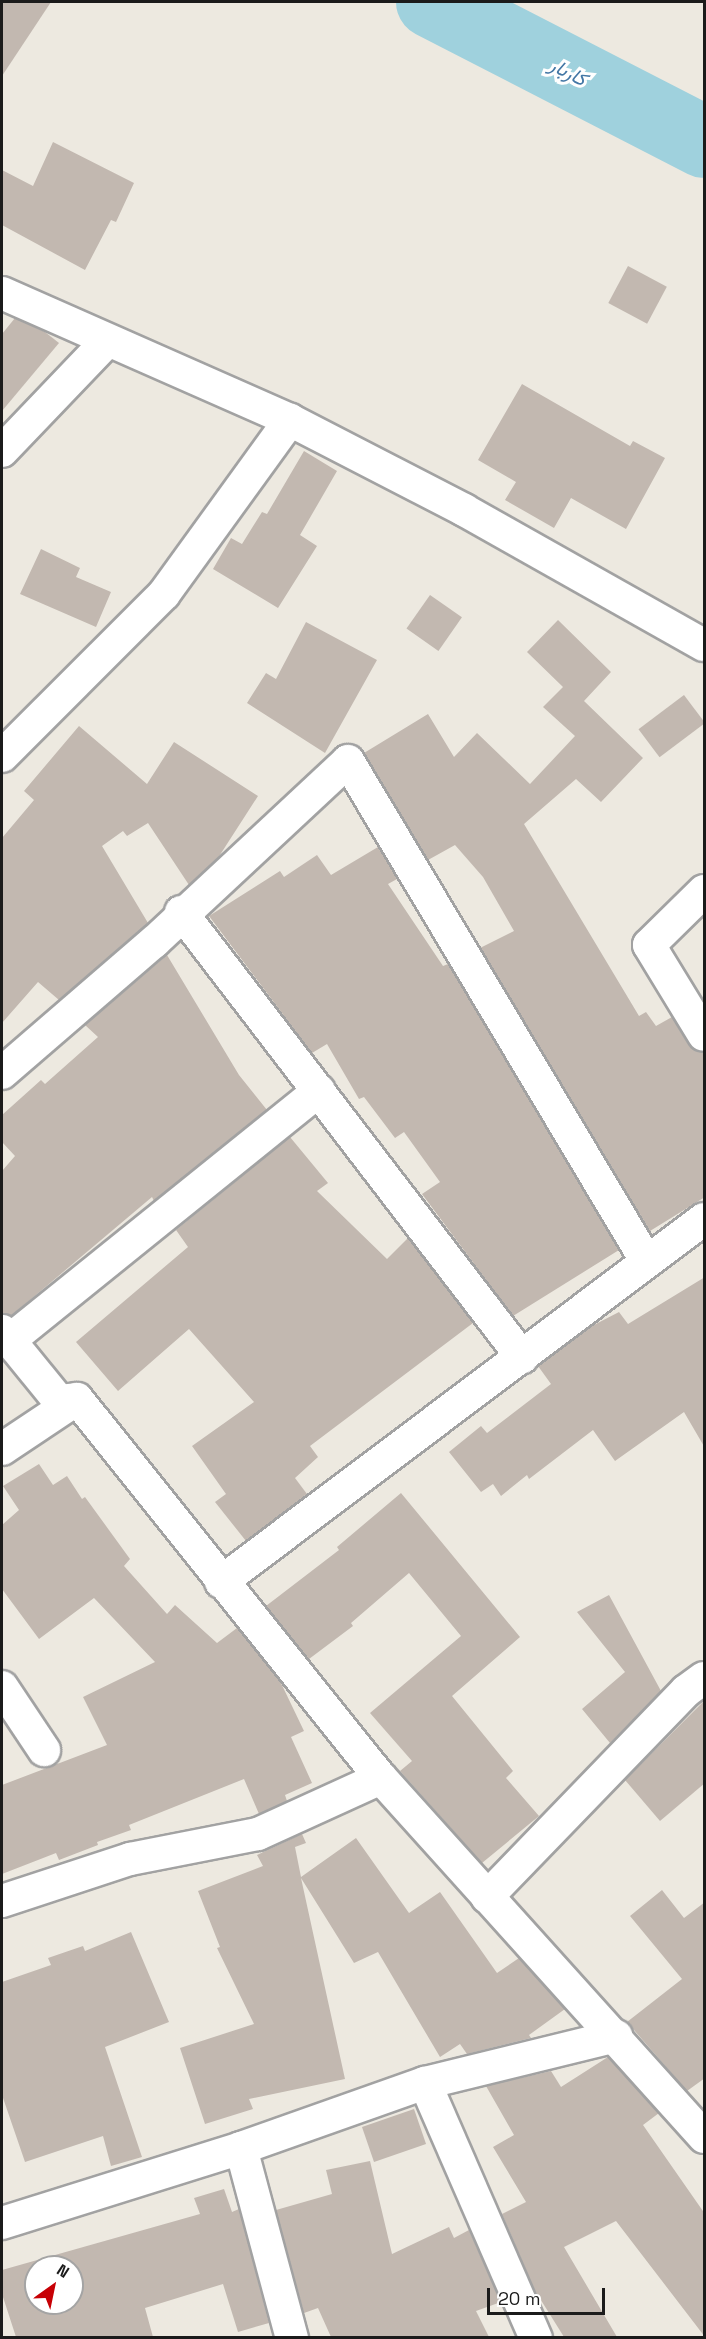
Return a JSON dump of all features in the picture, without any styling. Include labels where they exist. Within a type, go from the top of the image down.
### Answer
[{"type":"street","points":[[2,293],[290,420],[464,510],[705,645]]},
{"type":"street","points":[[2,451],[107,340]]},
{"type":"street","points":[[2,756],[164,594],[290,420]]},
{"type":"street","points":[[2,1072],[154,942],[181,912],[348,761],[647,1262]]},
{"type":"street","points":[[705,891],[649,945],[705,1035]]},
{"type":"street","points":[[181,912],[522,1357]]},
{"type":"street","points":[[77,1399],[59,1401],[6,1336],[319,1091]]},
{"type":"street","points":[[221,1582],[705,1220]]},
{"type":"street","points":[[2,1449],[77,1399]]},
{"type":"street","points":[[77,1399],[221,1582],[381,1778],[705,2137]]},
{"type":"street","points":[[487,1897],[686,1691],[705,1678]]},
{"type":"street","points":[[2,1687],[44,1750]]},
{"type":"street","points":[[2,1901],[130,1859],[258,1834],[381,1778]]},
{"type":"street","points":[[2,2223],[241,2148],[424,2083],[616,2036]]},
{"type":"street","points":[[424,2083],[536,2337]]},
{"type":"street","points":[[241,2148],[282,2335]]},
{"type":"building","points":[[2,2],[51,2],[2,76]]},
{"type":"building","points":[[53,142],[134,183],[116,222],[111,220],[85,270],[2,225],[2,170],[33,186]]},
{"type":"building","points":[[628,266],[667,287],[647,324],[608,303]]},
{"type":"building","points":[[15,318],[45,332],[59,343],[2,411],[2,334]]},
{"type":"building","points":[[522,384],[630,446],[633,441],[665,458],[626,529],[571,498],[554,528],[505,500],[516,482],[478,460]]},
{"type":"building","points":[[304,451],[337,471],[300,535],[317,546],[278,608],[213,569],[231,538],[242,544],[262,512],[267,514]]},
{"type":"building","points":[[41,549],[80,568],[76,577],[111,592],[96,627],[20,594]]},
{"type":"building","points":[[430,595],[462,617],[438,651],[406,629]]},
{"type":"building","points":[[558,620],[611,672],[584,701],[643,758],[601,802],[576,779],[524,824],[639,1016],[646,1012],[656,1026],[672,1017],[689,1045],[705,1053],[705,1197],[650,1231],[480,948],[514,931],[483,877],[455,845],[428,860],[364,753],[428,714],[454,757],[477,733],[530,784],[575,736],[543,707],[563,687],[527,652]]},
{"type":"building","points":[[306,622],[377,660],[325,753],[247,703],[266,673],[276,679]]},
{"type":"building","points":[[684,695],[704,724],[660,757],[638,729]]},
{"type":"building","points":[[79,726],[147,784],[174,742],[258,796],[218,858],[189,885],[148,823],[127,836],[123,831],[102,846],[148,923],[59,1000],[38,982],[2,1023],[2,838],[34,800],[24,791]]},
{"type":"building","points":[[378,847],[397,879],[388,884],[443,966],[448,964],[619,1250],[513,1316],[422,1194],[440,1182],[404,1132],[395,1138],[364,1097],[359,1099],[327,1044],[312,1053],[209,916],[280,871],[284,877],[317,855],[331,875]]},
{"type":"building","points":[[167,955],[239,1075],[267,1110],[154,1201],[152,1197],[11,1316],[2,1313],[2,1171],[15,1156],[2,1142],[2,1115],[41,1080],[45,1084],[98,1037],[85,1025]]},
{"type":"building","points":[[290,1137],[328,1183],[317,1191],[387,1259],[408,1238],[473,1323],[310,1446],[318,1457],[295,1478],[307,1494],[246,1541],[215,1502],[226,1494],[192,1446],[254,1402],[189,1329],[118,1391],[76,1342],[188,1247],[176,1230]]},
{"type":"building","points":[[705,1277],[705,1448],[684,1412],[615,1461],[593,1430],[529,1479],[527,1475],[501,1496],[493,1484],[481,1492],[449,1452],[481,1426],[487,1433],[551,1384],[538,1366],[590,1327],[619,1312],[628,1324]]},
{"type":"building","points":[[39,1464],[53,1485],[67,1476],[82,1499],[85,1497],[130,1559],[124,1566],[167,1614],[175,1605],[217,1643],[237,1628],[280,1681],[304,1731],[291,1737],[312,1783],[285,1795],[287,1801],[259,1814],[244,1779],[129,1825],[131,1830],[97,1842],[98,1845],[59,1860],[56,1853],[2,1874],[2,1785],[107,1745],[83,1697],[155,1662],[94,1598],[39,1639],[2,1589],[2,1525],[19,1510],[3,1486]]},
{"type":"building","points":[[401,1493],[520,1637],[452,1696],[513,1771],[506,1778],[539,1816],[482,1863],[400,1771],[412,1761],[370,1713],[461,1636],[409,1573],[351,1623],[353,1626],[309,1659],[266,1606],[339,1550],[337,1547]]},
{"type":"building","points":[[609,1595],[661,1691],[610,1743],[582,1709],[625,1672],[577,1612]]},
{"type":"building","points":[[705,1700],[705,1783],[660,1821],[625,1780]]},
{"type":"building","points":[[302,1834],[306,1843],[295,1847],[301,1877],[356,1838],[409,1913],[440,1892],[497,1973],[519,1958],[565,2009],[529,2035],[531,2038],[467,2054],[460,2044],[440,2057],[378,1952],[354,1963],[301,1878],[345,2079],[249,2099],[253,2109],[205,2124],[180,2048],[254,2024],[217,1948],[220,1947],[198,1891],[263,1866],[257,1855]]},
{"type":"building","points":[[662,1890],[684,1918],[705,1902],[705,2078],[687,2091],[627,2022],[682,1979],[630,1916]]},
{"type":"building","points":[[131,1932],[169,2022],[105,2047],[142,2157],[111,2166],[103,2136],[25,2162],[2,2095],[2,1982],[51,1965],[48,1958],[83,1946],[85,1951]]},
{"type":"building","points":[[608,2057],[659,2113],[643,2125],[705,2214],[705,2337],[616,2221],[564,2247],[617,2337],[564,2337],[534,2289],[502,2214],[526,2202],[493,2147],[514,2135],[486,2086],[551,2071],[561,2087]]},
{"type":"building","points":[[414,2109],[426,2144],[374,2162],[362,2127]]},
{"type":"building","points":[[370,2161],[392,2254],[449,2227],[454,2238],[469,2230],[501,2302],[476,2311],[489,2337],[331,2337],[318,2308],[304,2313],[276,2210],[332,2194],[326,2170]]},
{"type":"building","points":[[224,2189],[232,2212],[239,2209],[269,2323],[238,2332],[223,2284],[145,2308],[153,2337],[16,2337],[2,2294],[2,2270],[24,2264],[24,2315],[84,2315],[84,2255],[55,2255],[200,2214],[194,2198]]},
{"type":"waterway","name":"کاربار","points":[[432,2],[704,142]]}]
